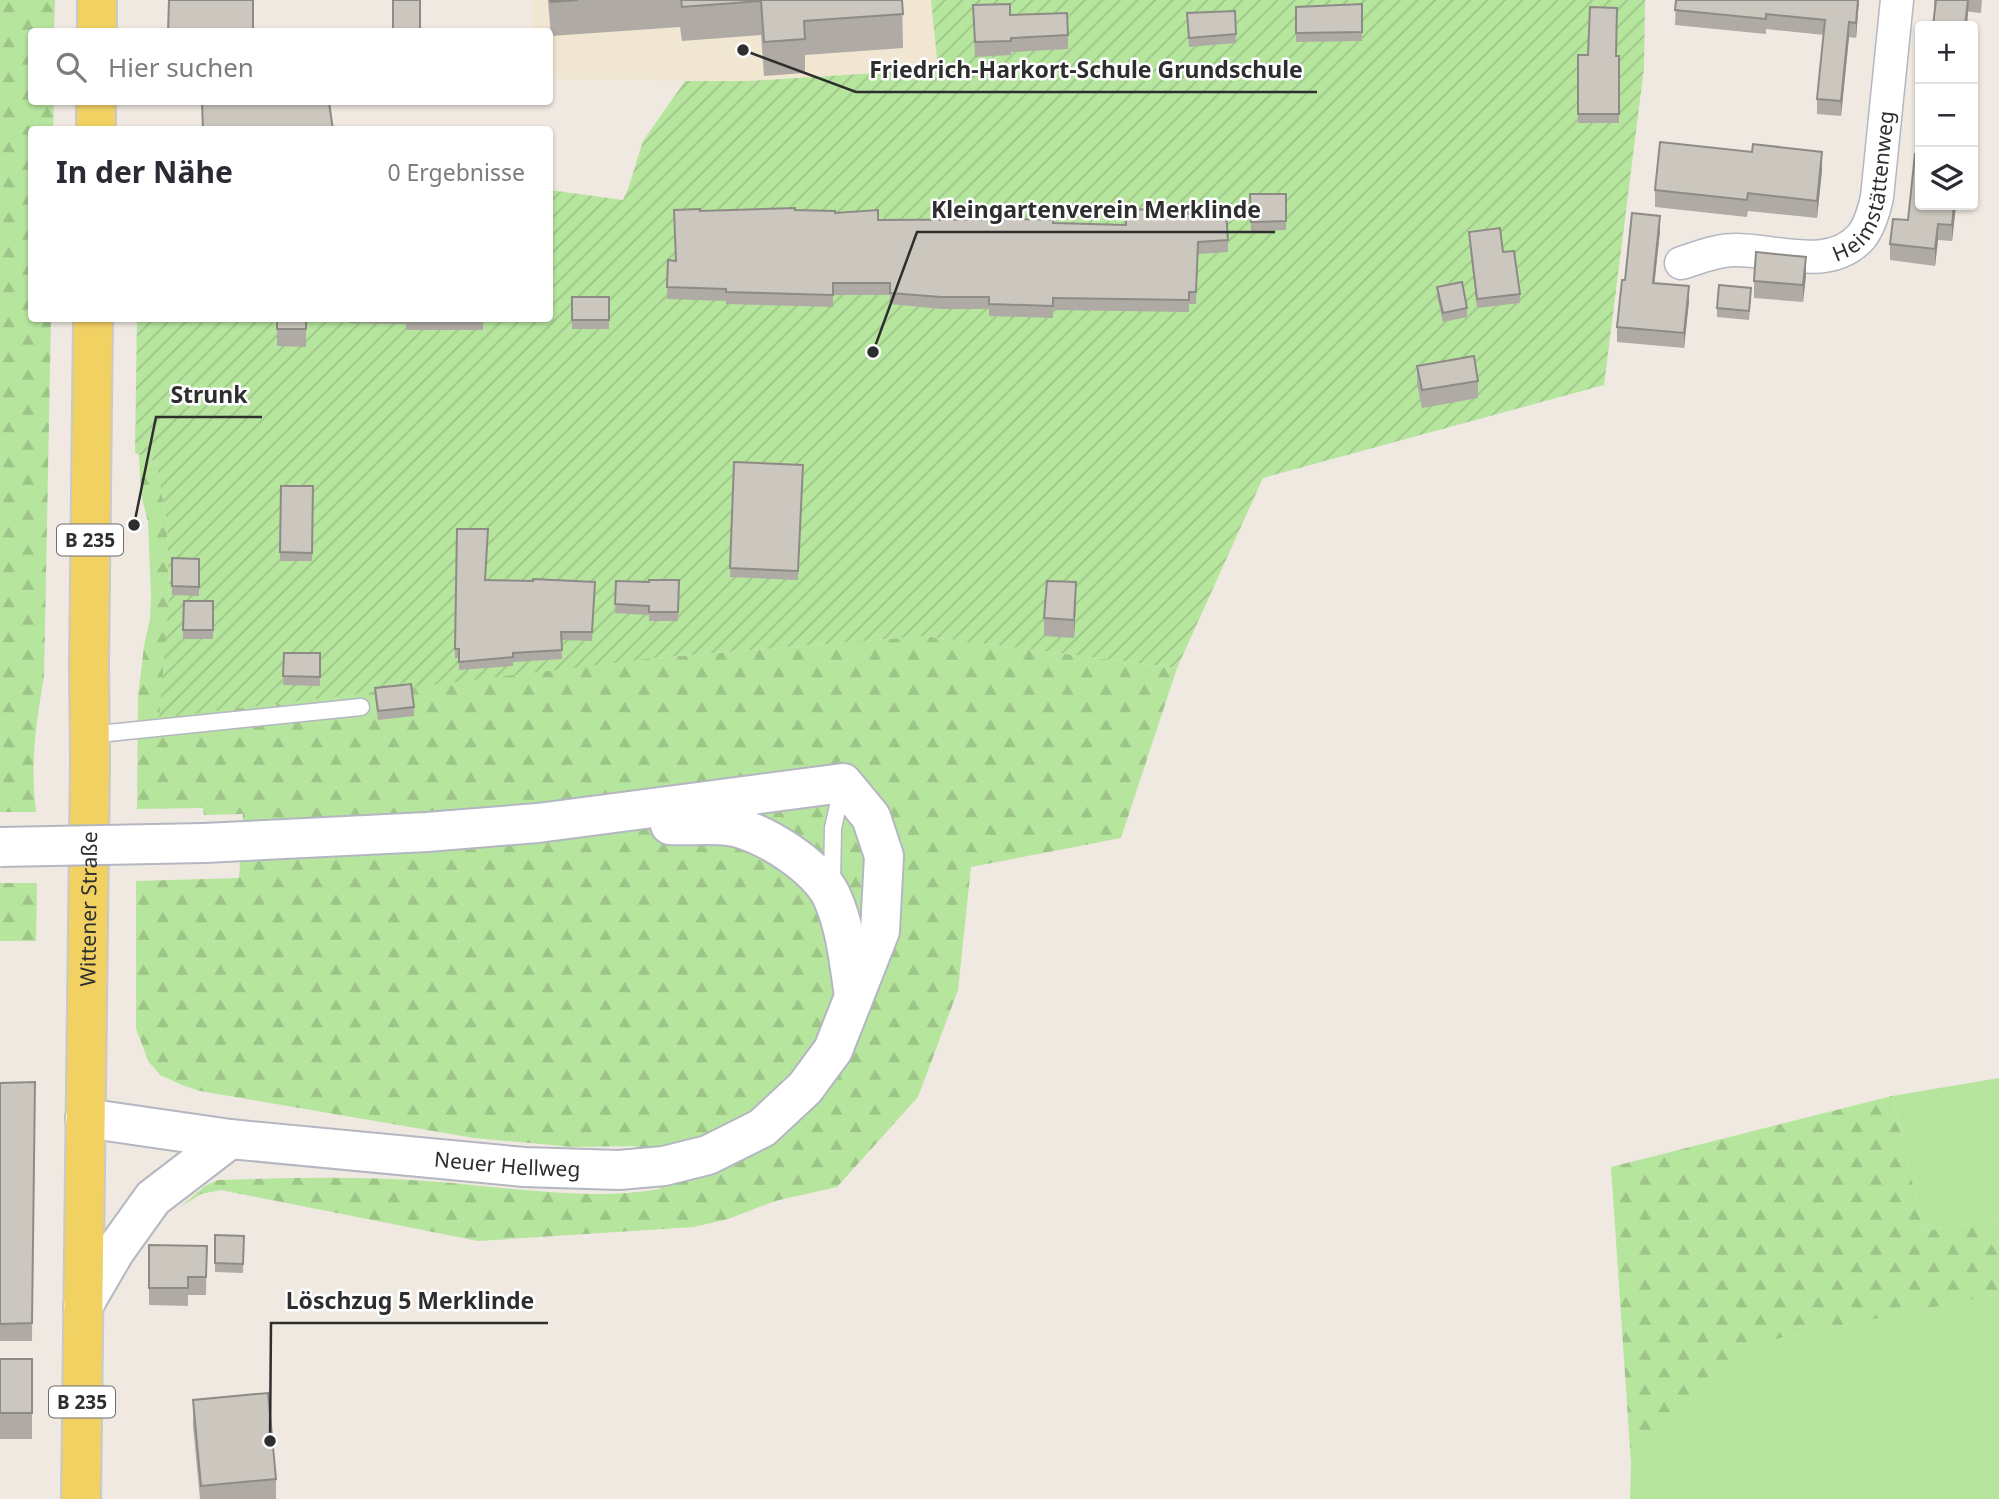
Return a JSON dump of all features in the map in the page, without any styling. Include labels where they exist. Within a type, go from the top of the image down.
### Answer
[{"type":"main road","points":[[97,0],[97,28]]},
{"type":"main road","points":[[96,105],[96,126]]},
{"type":"main road","name":"Wittener Straße","points":[[80,1499],[93,322]]},
{"type":"main road","points":[[0,847],[204,843],[427,832],[538,823],[844,783]]},
{"type":"main road","name":"Neuer Hellweg","points":[[85,1118],[230,1139],[524,1167],[619,1170],[664,1166],[708,1155],[762,1128],[805,1088],[833,1050],[880,931],[884,856],[871,817],[844,783]]},
{"type":"main road","points":[[538,823],[732,826],[773,842],[806,863],[832,894],[844,933],[855,997]]},
{"type":"main road","name":"B 235","points":[[83,1306],[115,1251],[153,1198],[230,1139]]},
{"type":"street","name":"Heimstättenweg","points":[[1681,263],[1733,250],[1811,257],[1831,254],[1861,237],[1871,219],[1877,197],[1897,0]]},
{"type":"lane","points":[[89,735],[361,707]]},
{"type":"lane","points":[[832,894],[833,828],[844,783]]},
{"type":"shaded area","points":[[532,0],[931,0],[938,69],[750,81],[553,79],[553,28],[532,28]]},
{"type":"green space","points":[[0,0],[55,0],[54,28],[28,28],[28,105],[54,105],[53,126],[28,126],[28,322],[51,322],[44,677],[35,744],[36,812],[0,812]]},
{"type":"green space","points":[[931,0],[1645,0],[1644,68],[1604,385],[1263,478],[1177,668],[924,636],[654,658],[159,718],[169,600],[167,521],[156,462],[135,453],[137,322],[553,322],[553,190],[623,200],[643,141],[685,81],[750,81],[938,69]]},
{"type":"green space","points":[[139,455],[156,462],[167,521],[169,600],[654,658],[924,636],[1177,668],[1121,838],[971,867],[958,990],[918,1097],[837,1187],[775,1201],[728,1219],[694,1227],[478,1241],[221,1190],[201,1194],[180,1207],[205,1186],[218,1180],[400,1179],[574,1194],[632,1193],[660,1189],[636,1146],[573,1147],[474,1138],[200,1091],[160,1075],[148,1061],[136,1028],[136,881],[239,878],[243,814],[204,815],[203,808],[137,809],[138,697],[151,596],[148,521],[141,495]]},
{"type":"green space","points":[[0,883],[37,883],[36,941],[0,941]]},
{"type":"green space","points":[[1999,1078],[1999,1220],[1924,1231],[1892,1096]]},
{"type":"green space","points":[[1892,1096],[1924,1231],[1999,1220],[1999,1294],[1771,1340],[1631,1463],[1611,1167]]},
{"type":"green space","points":[[1999,1294],[1999,1499],[1630,1499],[1631,1463],[1770,1340]]},
{"type":"building","points":[[169,0],[253,0],[253,28],[168,28]]},
{"type":"building","points":[[393,0],[420,0],[420,28],[393,28]]},
{"type":"building","points":[[681,0],[902,0],[903,14],[804,21],[805,39],[764,42],[761,1],[682,7]]},
{"type":"building","points":[[1676,0],[1858,0],[1856,23],[1849,22],[1841,101],[1817,99],[1825,20],[1766,14],[1766,19],[1675,10]]},
{"type":"building","points":[[1936,0],[1968,0],[1966,21],[1934,21]]},
{"type":"building","points":[[1010,4],[1010,15],[1067,13],[1068,35],[975,42],[973,5]]},
{"type":"building","points":[[1362,4],[1362,32],[1296,33],[1296,7]]},
{"type":"building","points":[[1590,7],[1617,8],[1619,114],[1578,114],[1578,55],[1588,55]]},
{"type":"building","points":[[1235,11],[1236,34],[1189,38],[1187,13]]},
{"type":"building","points":[[202,105],[329,105],[332,126],[203,126]]},
{"type":"building","points":[[1660,142],[1752,152],[1753,144],[1822,152],[1817,201],[1748,193],[1747,200],[1655,190]]},
{"type":"building","points":[[1915,154],[1915,210],[1954,210],[1952,225],[1938,224],[1935,249],[1890,244],[1893,219],[1908,220]]},
{"type":"building","points":[[1250,194],[1286,194],[1286,221],[1251,222]]},
{"type":"building","points":[[795,208],[835,213],[878,210],[878,220],[1053,219],[1053,223],[1126,225],[1126,210],[1151,209],[1152,215],[1226,212],[1228,240],[1198,242],[1196,292],[1189,292],[1189,300],[1053,298],[1053,306],[989,304],[989,297],[890,293],[890,283],[833,283],[833,295],[726,292],[726,289],[667,287],[668,260],[676,261],[674,210]]},
{"type":"building","points":[[1632,213],[1660,216],[1653,283],[1689,286],[1684,333],[1617,327]]},
{"type":"building","points":[[1500,228],[1503,252],[1514,251],[1520,294],[1477,299],[1469,232]]},
{"type":"building","points":[[1756,252],[1806,257],[1803,285],[1754,281]]},
{"type":"building","points":[[1462,282],[1467,308],[1443,313],[1437,287]]},
{"type":"building","points":[[1719,285],[1751,288],[1749,311],[1717,308]]},
{"type":"building","points":[[572,297],[609,297],[609,320],[572,320]]},
{"type":"building","points":[[277,322],[306,322],[306,329],[277,329]]},
{"type":"building","points":[[1474,356],[1478,381],[1422,390],[1417,366]]},
{"type":"building","points":[[734,462],[803,465],[798,571],[730,568]]},
{"type":"building","points":[[281,486],[313,486],[312,553],[280,552]]},
{"type":"building","points":[[457,529],[488,529],[485,580],[595,582],[592,632],[561,632],[562,650],[513,653],[513,657],[459,662],[459,649],[455,649]]},
{"type":"building","points":[[172,558],[199,559],[199,587],[172,586]]},
{"type":"building","points":[[679,580],[678,612],[649,612],[649,606],[615,604],[616,581]]},
{"type":"building","points":[[1047,581],[1076,582],[1074,620],[1044,618]]},
{"type":"building","points":[[184,601],[213,601],[213,630],[183,630]]},
{"type":"building","points":[[284,653],[320,653],[320,677],[283,676]]},
{"type":"building","points":[[411,684],[414,707],[378,711],[375,688]]},
{"type":"building","points":[[35,1082],[32,1323],[0,1324],[0,1083]]},
{"type":"building","points":[[215,1235],[244,1236],[243,1264],[215,1263]]},
{"type":"building","points":[[149,1245],[207,1246],[206,1277],[188,1277],[188,1288],[149,1288]]},
{"type":"building","points":[[0,1359],[32,1359],[32,1413],[0,1413]]},
{"type":"building","points":[[268,1393],[276,1479],[201,1486],[193,1400]]},
{"type":"place","name":"Friedrich-Harkort-Schule Grundschule","points":[[743,50]]},
{"type":"place","name":"Kleingartenverein Merklinde","points":[[873,352]]},
{"type":"place","name":"Strunk","points":[[134,525]]},
{"type":"place","name":"Löschzug 5 Merklinde","points":[[270,1441]]}]
